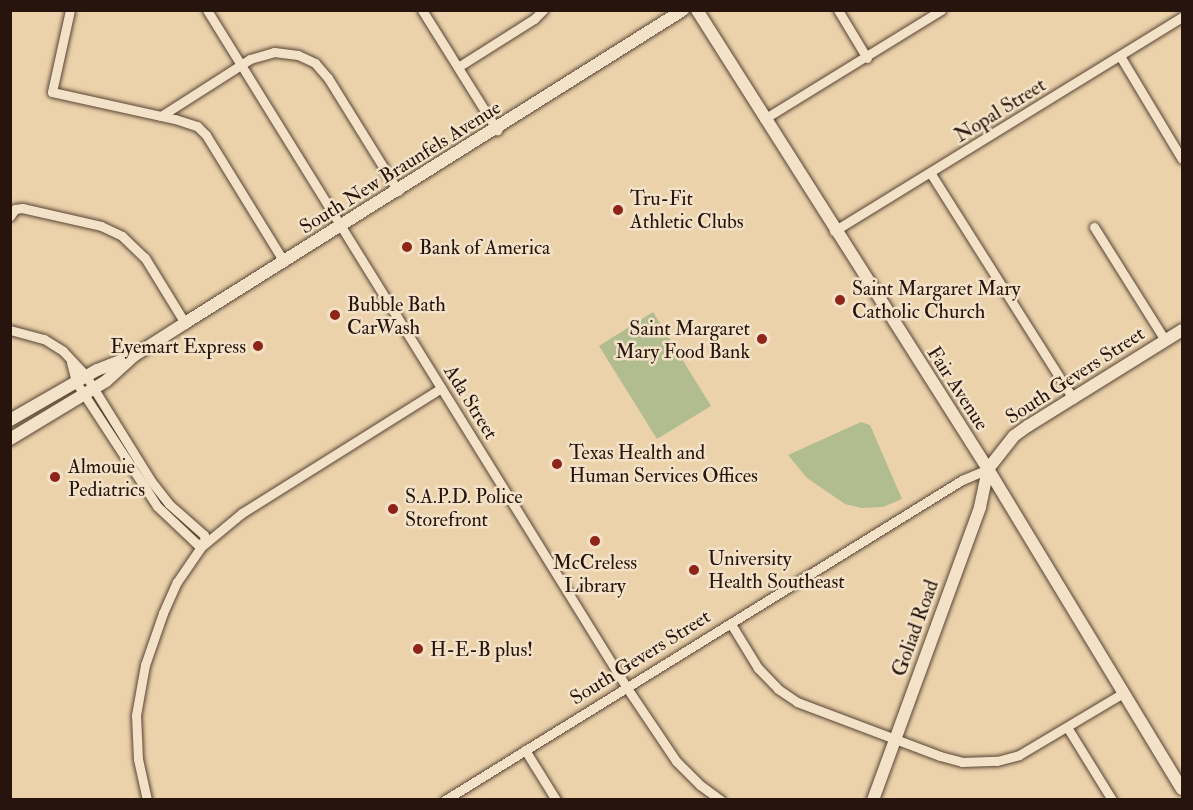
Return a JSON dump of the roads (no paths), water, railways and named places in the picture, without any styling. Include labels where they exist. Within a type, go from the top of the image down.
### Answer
[{"type":"main road","name":"South New Braunfels Avenue","points":[[10,420],[81,379],[135,355],[497,130],[683,10]]},
{"type":"main road","name":"Fair Avenue","points":[[697,10],[834,231],[988,469],[1182,789]]},
{"type":"main road","name":"South Gevers Street","points":[[988,469],[1014,436],[1182,330]]},
{"type":"main road","name":"South New Braunfels Avenue","points":[[10,439],[106,381],[135,355]]},
{"type":"main road","name":"Goliad Road","points":[[873,800],[980,507],[988,469]]},
{"type":"street","points":[[70,10],[52,92],[190,123],[206,135],[284,262]]},
{"type":"street","name":"Ada Street","points":[[207,10],[627,688],[676,761],[700,785],[721,800]]},
{"type":"street","points":[[422,10],[497,130]]},
{"type":"street","points":[[458,67],[534,19],[543,10]]},
{"type":"street","points":[[838,10],[867,57]]},
{"type":"street","points":[[764,119],[941,10]]},
{"type":"street","name":"Nopal Street","points":[[834,231],[931,174],[1182,17]]},
{"type":"street","points":[[161,116],[261,54],[273,52],[298,55],[315,63],[328,78],[398,191]]},
{"type":"street","points":[[1120,57],[1182,159]]},
{"type":"street","points":[[931,174],[1072,399]]},
{"type":"street","points":[[10,216],[15,208],[22,208],[101,226],[122,236],[145,258],[185,323]]},
{"type":"street","points":[[1094,227],[1165,340]]},
{"type":"street","points":[[10,330],[54,344],[71,362],[88,392],[169,504],[204,535],[205,543]]},
{"type":"street","points":[[147,800],[138,759],[136,715],[145,665],[162,613],[175,587],[205,543],[242,513],[441,388]]},
{"type":"street","name":"South Gevers Street","points":[[445,800],[962,480],[988,469]]},
{"type":"street","points":[[731,624],[758,668],[787,696],[807,707],[951,759],[986,763],[1019,755],[1123,693]]},
{"type":"street","points":[[1067,727],[1112,800]]},
{"type":"street","points":[[525,750],[556,800]]},
{"type":"place","name":"Tru-Fit Athletic Clubs","points":[[618,210]]},
{"type":"place","name":"Bank of America","points":[[407,247]]},
{"type":"place","name":"Saint Margaret Mary Catholic Church","points":[[840,300]]},
{"type":"place","name":"Bubble Bath CarWash","points":[[335,315]]},
{"type":"place","name":"Saint Margaret Mary Food Bank","points":[[762,339]]},
{"type":"place","name":"Eyemart Express","points":[[258,346]]},
{"type":"place","name":"Texas Health and Human Services Offices","points":[[557,464]]},
{"type":"place","name":"Almouie Pediatrics","points":[[55,477]]},
{"type":"place","name":"S.A.P.D. Police Storefront","points":[[393,509]]},
{"type":"place","name":"McCreless Library","points":[[595,541]]},
{"type":"place","name":"University Health Southeast","points":[[694,570]]},
{"type":"place","name":"H-E-B plus!","points":[[418,649]]}]
